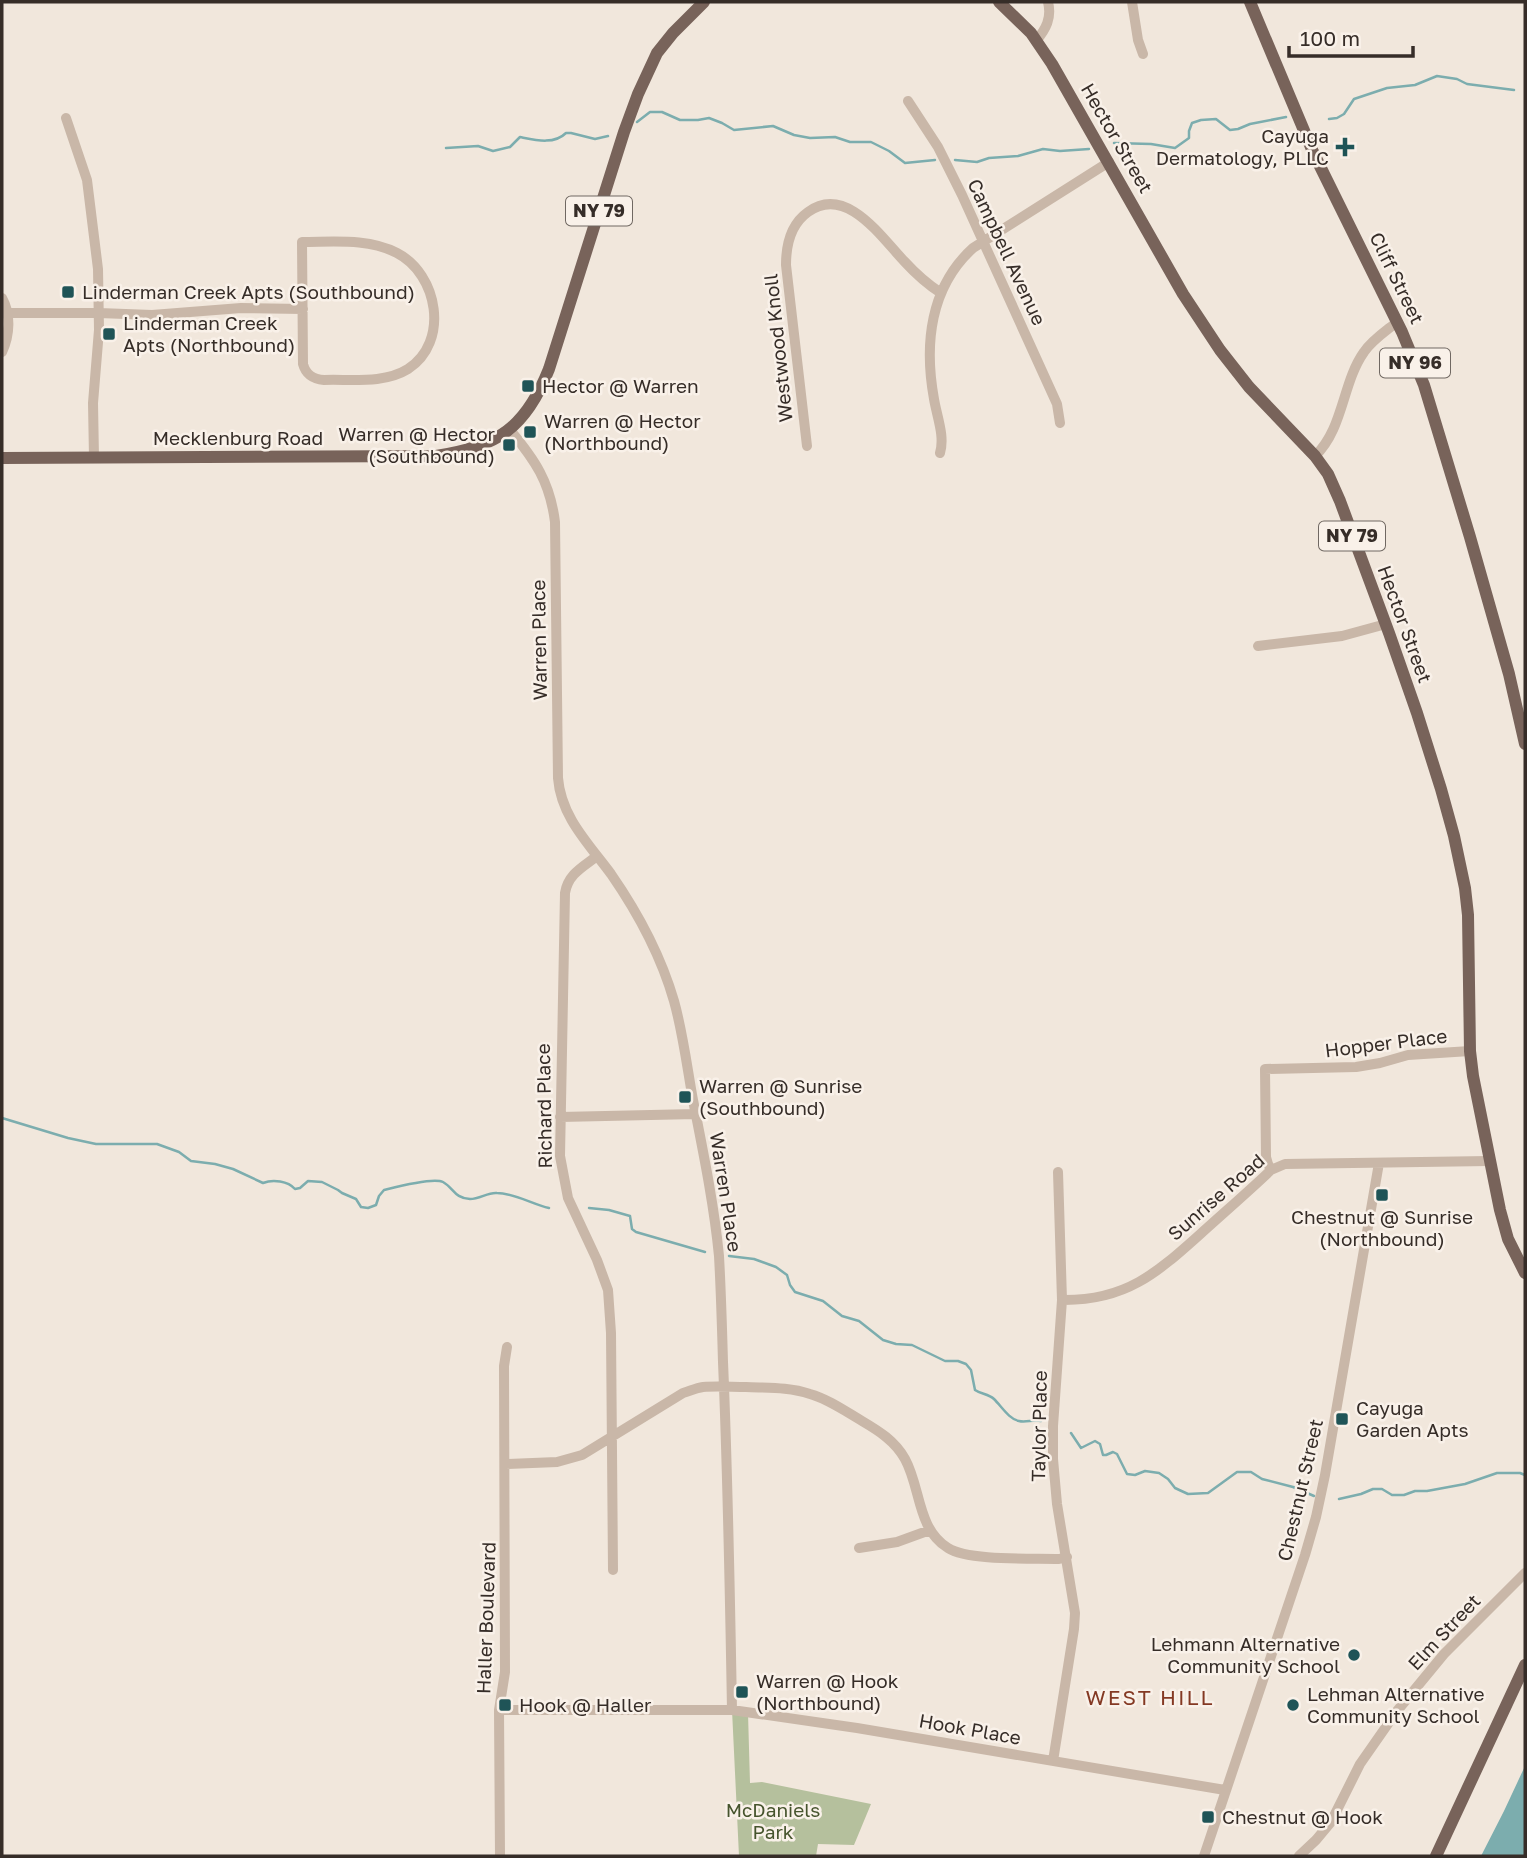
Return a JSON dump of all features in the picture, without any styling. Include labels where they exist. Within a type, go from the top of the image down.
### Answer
[{"type":"main road","name":"Hector Street","points":[[999,2],[1017,18],[1052,64],[1183,294],[1219,348],[1255,394],[1315,456],[1328,474],[1340,501],[1386,624],[1441,789],[1462,870],[1470,938],[1470,1051],[1478,1107],[1508,1239],[1525,1273]]},
{"type":"main road","name":"Cliff Street","points":[[1250,2],[1313,152],[1397,322],[1424,385],[1505,662],[1525,744]]},
{"type":"main road","name":"NY 79","points":[[510,430],[532,405],[545,379],[624,132],[646,75],[657,53],[699,4]]},
{"type":"main road","name":"Mecklenburg Road","points":[[2,458],[436,456],[477,447],[510,430]]},
{"type":"main road","points":[[1436,1856],[1525,1665]]},
{"type":"street","points":[[1036,41],[1050,16],[1048,2]]},
{"type":"street","points":[[1132,2],[1143,54]]},
{"type":"street","name":"Campbell Avenue","points":[[908,100],[938,147],[984,241],[1057,404],[1060,423]]},
{"type":"street","points":[[66,118],[87,180],[96,246],[100,330],[93,403],[94,457]]},
{"type":"street","points":[[940,453],[942,440],[933,398],[930,358],[933,316],[941,293],[955,267],[984,241],[1109,162]]},
{"type":"street","name":"Westwood Knoll","points":[[807,446],[786,265],[790,234],[801,218],[808,211],[822,205],[849,208],[866,220],[905,263],[941,293]]},
{"type":"street","points":[[302,242],[364,243],[400,254],[422,275],[429,287],[435,322],[427,349],[409,368],[379,379],[324,380],[310,376],[303,364],[303,309],[302,242]]},
{"type":"street","points":[[2,298],[8,313],[7,340],[2,352]]},
{"type":"street","points":[[8,313],[152,315],[232,309],[303,309]]},
{"type":"street","points":[[1315,456],[1327,443],[1364,351],[1397,322]]},
{"type":"street","name":"Warren Place","points":[[510,430],[537,466],[553,502],[556,534],[559,786],[563,803],[571,820],[633,908],[648,934],[663,970],[676,1010],[713,1210],[719,1256],[725,1387],[732,1710]]},
{"type":"street","points":[[1258,646],[1342,636],[1386,624]]},
{"type":"street","name":"Richard Place","points":[[597,856],[573,874],[565,893],[560,1156],[565,1190],[608,1290],[611,1333],[613,1570]]},
{"type":"street","name":"Hopper Place","points":[[1271,1170],[1266,1157],[1265,1069],[1356,1067],[1408,1055],[1470,1051]]},
{"type":"street","points":[[560,1117],[696,1114]]},
{"type":"street","name":"Sunrise Road","points":[[1062,1300],[1105,1296],[1147,1279],[1271,1170],[1285,1164],[1489,1161]]},
{"type":"street","name":"Chestnut Street","points":[[1204,1856],[1316,1517],[1342,1383],[1379,1163]]},
{"type":"street","name":"Taylor Place","points":[[1053,1761],[1074,1629],[1075,1604],[1053,1459],[1062,1300],[1058,1172]]},
{"type":"street","name":"Haller Boulevard","points":[[500,1856],[499,1710],[505,1672],[507,1347]]},
{"type":"street","points":[[506,1464],[571,1460],[683,1393],[704,1387],[787,1388],[809,1393],[833,1404],[884,1435],[900,1450],[914,1478],[924,1518],[939,1542],[946,1547],[969,1555],[1067,1558]]},
{"type":"street","points":[[859,1548],[897,1542],[930,1530]]},
{"type":"street","name":"Elm Street","points":[[1299,1856],[1331,1822],[1360,1764],[1413,1691],[1444,1654],[1525,1573]]},
{"type":"street","name":"Hook Place","points":[[499,1710],[732,1710],[857,1728],[1226,1790]]},
{"type":"green space","name":"McDaniels Park","points":[[732,1710],[748,1713],[750,1783],[762,1782],[871,1804],[854,1845],[818,1844],[816,1856],[739,1856]]},
{"type":"water","points":[[1525,1766],[1525,1856],[1481,1856],[1504,1811]]},
{"type":"waterway","points":[[1329,119],[1344,114],[1354,99],[1387,88],[1415,85],[1437,76],[1457,79],[1467,84],[1514,90]]},
{"type":"waterway","points":[[637,122],[650,112],[662,112],[680,120],[709,118],[734,130],[773,126],[810,138],[835,137],[850,142],[871,142],[905,163],[935,160]]},
{"type":"waterway","points":[[1114,143],[1175,148],[1189,138],[1192,123],[1201,120],[1216,119],[1230,130],[1286,117]]},
{"type":"waterway","points":[[446,148],[478,146],[493,151],[510,147],[520,137],[544,141],[556,139],[566,133],[595,139],[608,136]]},
{"type":"waterway","points":[[955,160],[977,162],[1043,149],[1089,149]]},
{"type":"waterway","points":[[2,1118],[96,1144],[157,1144],[179,1152],[191,1161],[233,1169],[263,1183],[280,1182],[295,1189],[308,1181],[322,1182],[356,1199],[361,1207],[376,1205],[384,1190],[438,1181],[447,1184],[457,1195],[465,1198],[474,1199],[503,1193],[549,1208]]},
{"type":"waterway","points":[[589,1208],[630,1216],[632,1229],[636,1232],[705,1252]]},
{"type":"waterway","points":[[729,1256],[754,1259],[776,1267],[787,1275],[795,1292],[823,1301],[842,1316],[859,1321],[883,1340],[912,1345],[945,1361],[966,1364],[971,1370],[975,1390],[992,1397],[1015,1420],[1041,1421]]},
{"type":"waterway","points":[[1071,1433],[1081,1448],[1095,1441],[1100,1444],[1103,1455],[1113,1452],[1117,1454],[1127,1474],[1135,1475],[1145,1471],[1159,1473],[1175,1488],[1188,1494],[1208,1493],[1237,1472],[1251,1472],[1262,1479],[1314,1496]]},
{"type":"waterway","points":[[1339,1499],[1373,1489],[1382,1489],[1392,1495],[1404,1495],[1465,1484],[1497,1473],[1525,1475]]},
{"type":"place","name":"Cayuga Dermatology, PLLC","points":[[1345,147]]},
{"type":"place","name":"Linderman Creek Apts (Southbound)","points":[[68,292]]},
{"type":"place","name":"Linderman Creek Apts (Northbound)","points":[[109,334]]},
{"type":"place","name":"Hector @ Warren","points":[[528,386]]},
{"type":"place","name":"Warren @ Hector (Northbound)","points":[[530,432]]},
{"type":"place","name":"Warren @ Hector (Southbound)","points":[[509,445]]},
{"type":"place","name":"Warren @ Sunrise (Southbound)","points":[[685,1097]]},
{"type":"place","name":"Chestnut @ Sunrise (Northbound)","points":[[1382,1195]]},
{"type":"place","name":"Cayuga Garden Apts","points":[[1342,1419]]},
{"type":"place","name":"Lehmann Alternative Community School","points":[[1354,1655]]},
{"type":"place","name":"Warren @ Hook (Northbound)","points":[[742,1692]]},
{"type":"place","name":"Hook @ Haller","points":[[505,1705]]},
{"type":"place","name":"Lehman Alternative Community School","points":[[1293,1705]]},
{"type":"place","name":"Chestnut @ Hook","points":[[1208,1817]]},
{"type":"district","name":"WEST HILL","points":[[1150,1698]]}]
